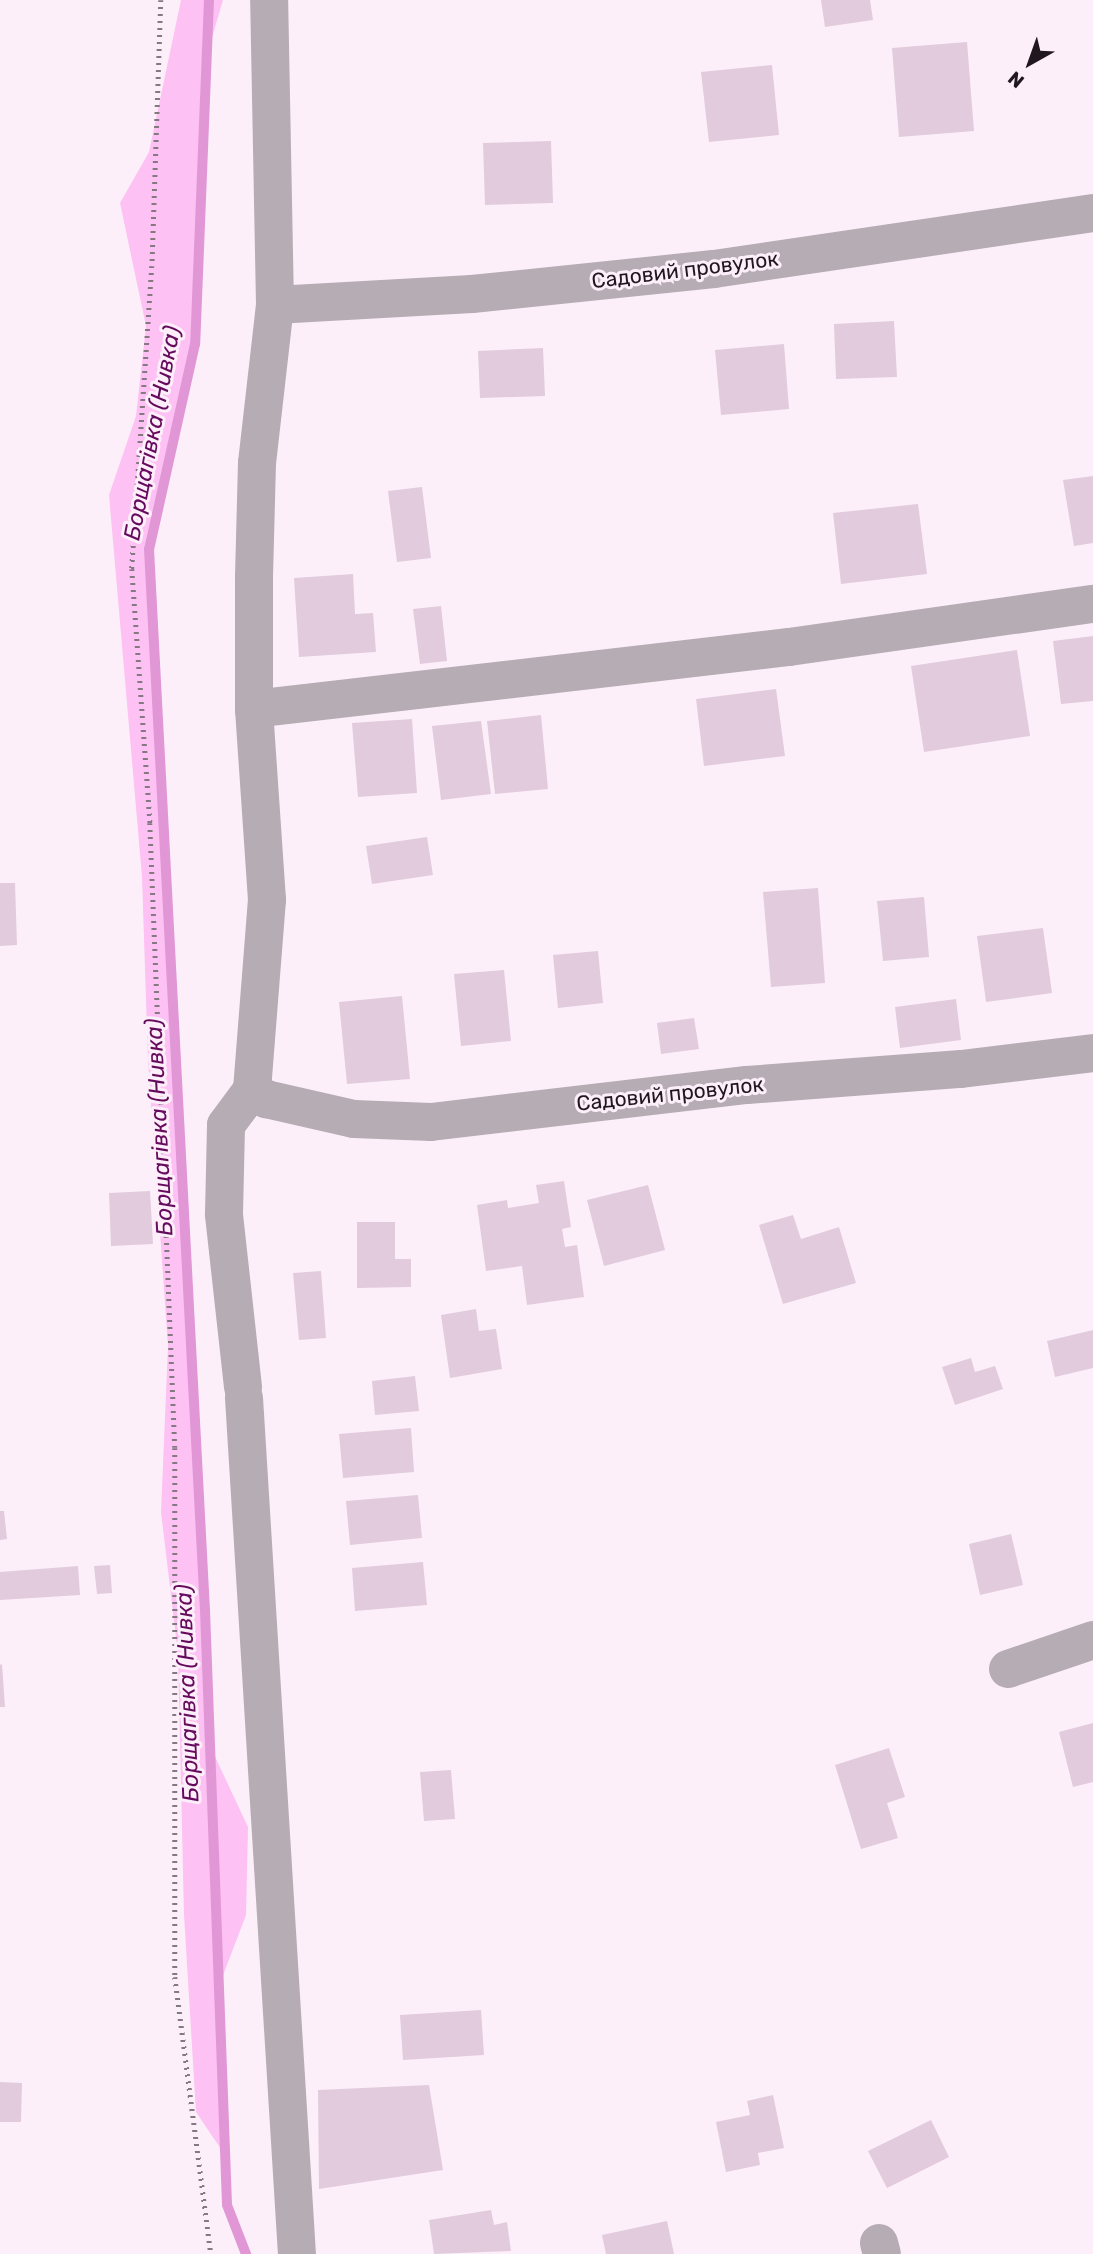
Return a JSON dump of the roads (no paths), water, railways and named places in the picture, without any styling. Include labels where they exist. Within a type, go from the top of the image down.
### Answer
[{"type":"street","points":[[269,0],[275,305],[257,463],[254,709],[267,900],[252,1090],[226,1125],[224,1214],[244,1392],[297,2254]]},
{"type":"street","name":"Садовий провулок","points":[[275,305],[472,294],[714,269],[1093,213]]},
{"type":"street","points":[[254,709],[789,647],[1093,604]]},
{"type":"street","name":"Садовий провулок","points":[[252,1090],[266,1099],[354,1118],[431,1122],[747,1085],[961,1069],[1093,1053]]},
{"type":"street","points":[[1007,1669],[1093,1640]]},
{"type":"waterway","name":"Борщагівка (Нивка)","points":[[209,0],[195,344],[149,549],[205,1610],[227,2205],[246,2254]]}]
